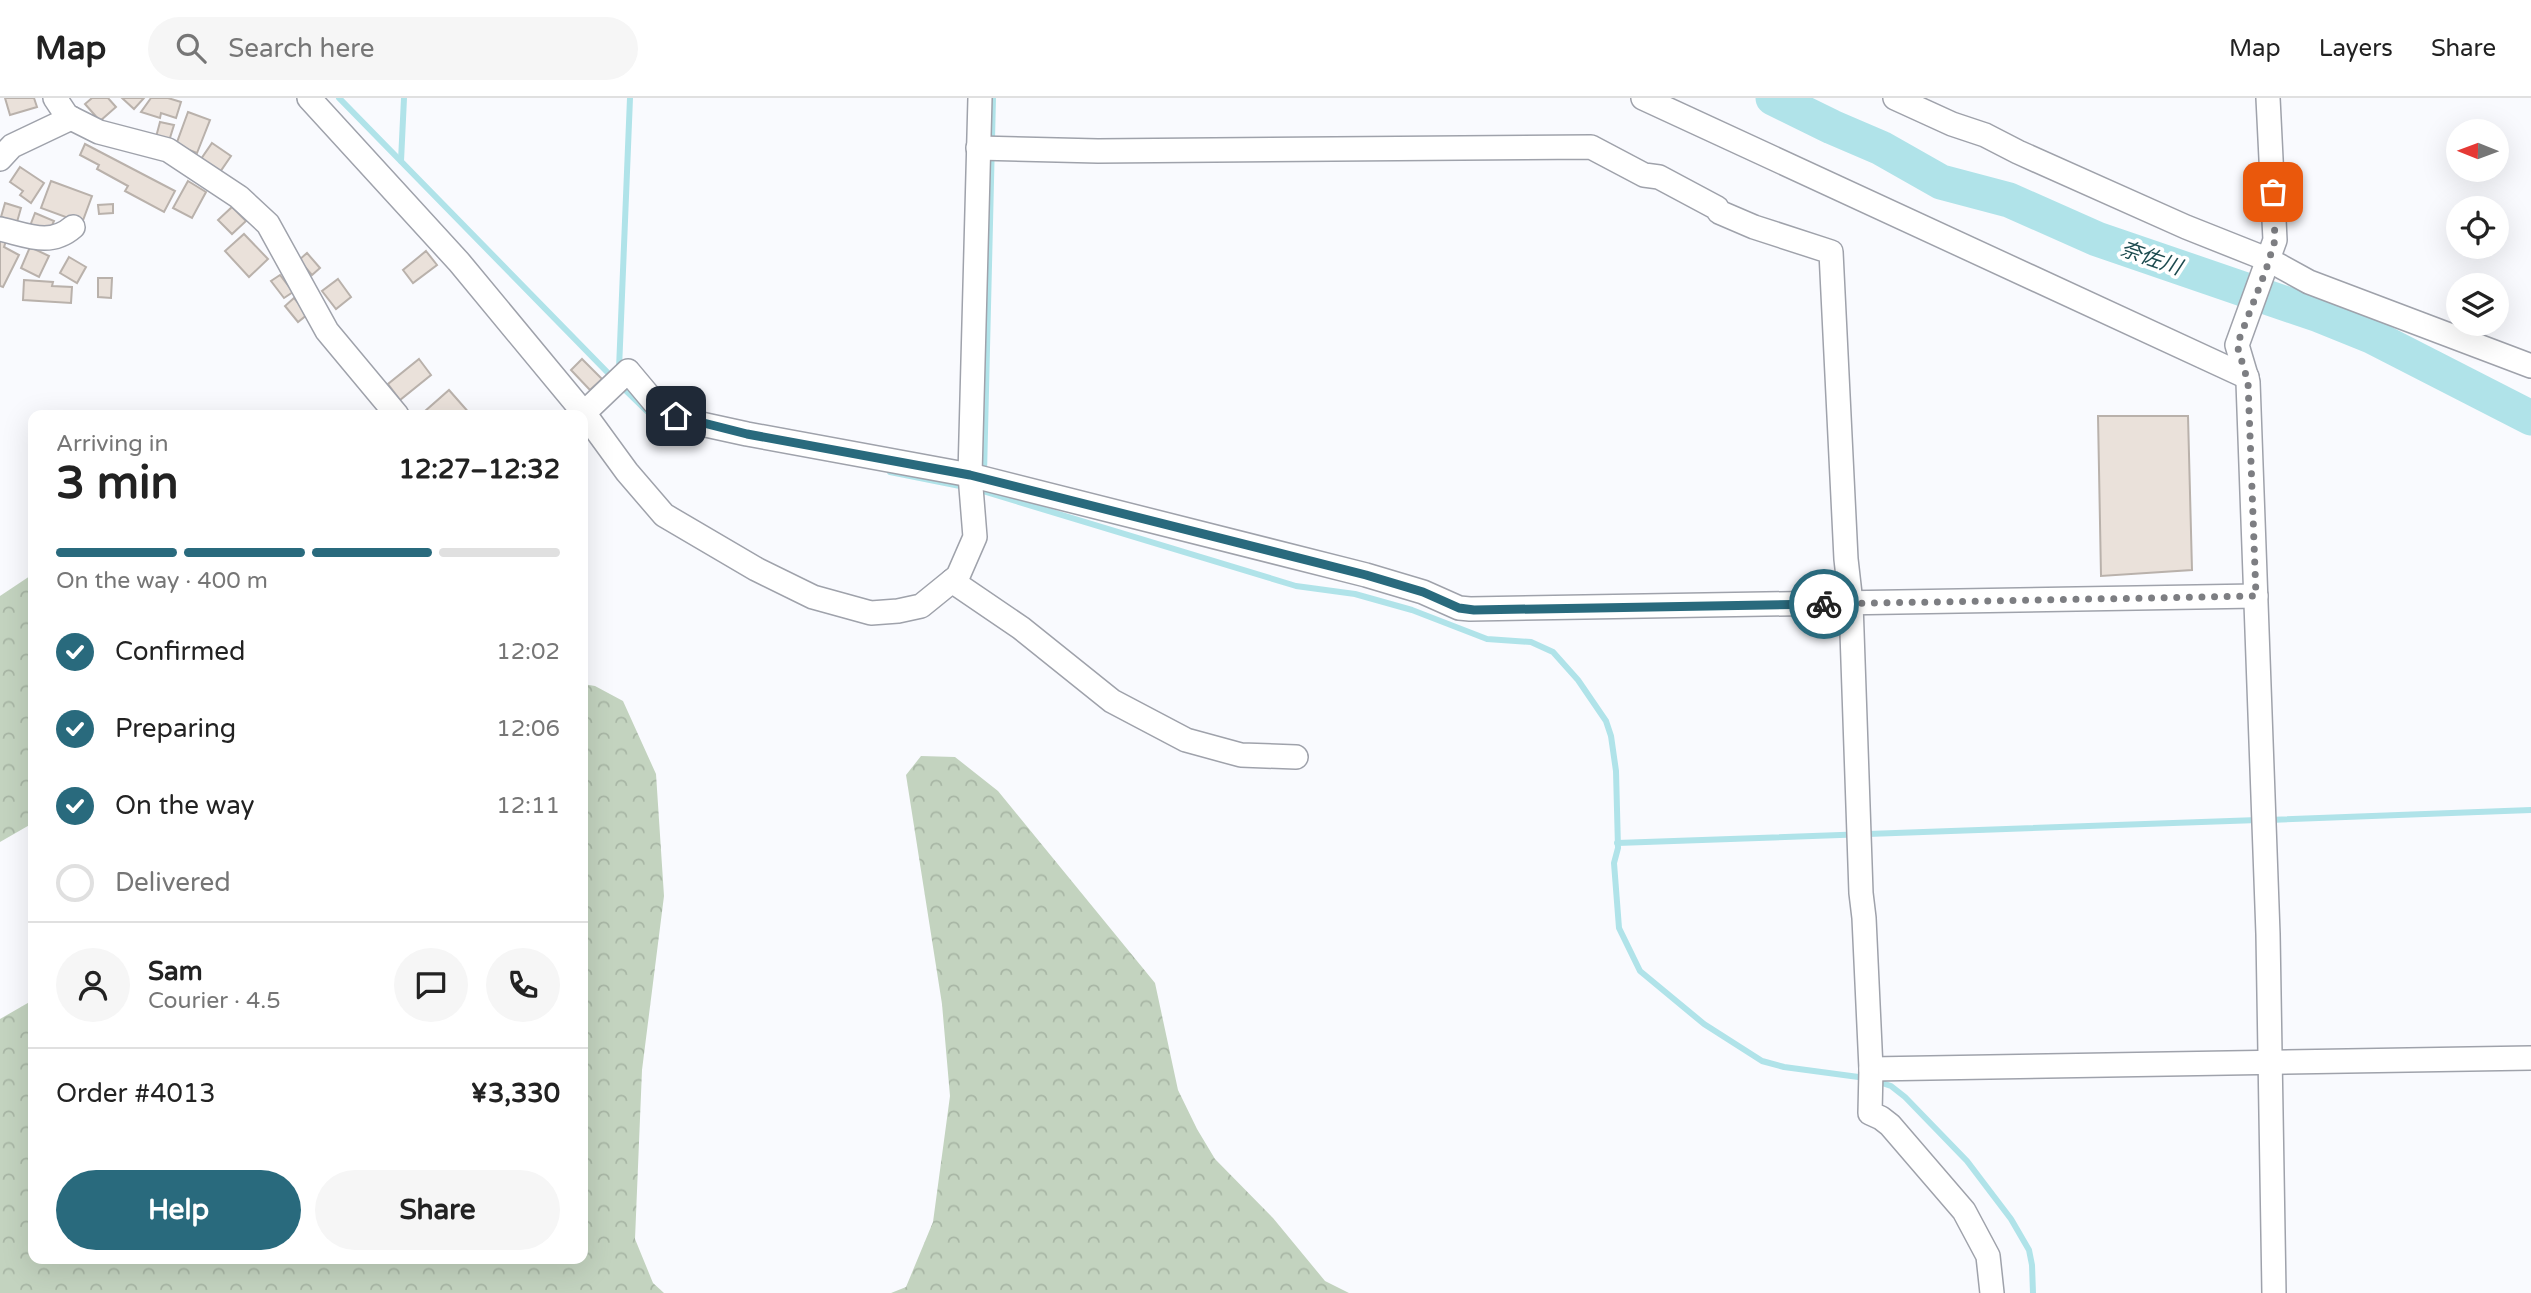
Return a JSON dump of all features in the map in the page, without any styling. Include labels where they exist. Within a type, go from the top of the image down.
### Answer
[{"type":"street","points":[[55,98],[67,116],[99,132],[168,150],[239,197],[268,224],[327,331],[393,410]]},
{"type":"street","points":[[309,98],[433,233],[581,410]]},
{"type":"street","points":[[588,418],[627,472],[664,516],[756,569],[813,597],[871,612],[921,607],[958,576],[975,537],[970,475],[979,98]]},
{"type":"street","points":[[1643,98],[2247,377]]},
{"type":"street","points":[[1895,98],[1952,124],[1985,135],[2268,265],[2531,366]]},
{"type":"street","points":[[2268,98],[2275,240],[2237,345],[2247,377],[2256,596],[2269,934],[2274,1293]]},
{"type":"street","points":[[0,159],[12,146],[71,118]]},
{"type":"street","points":[[978,148],[1098,151],[1591,147],[1644,175],[1659,177],[1717,208],[1719,212],[1831,253],[1846,559],[1851,603],[1860,893],[1864,918],[1871,1069],[1870,1114],[1890,1125],[1964,1211],[1988,1256],[1992,1293]]},
{"type":"street","points":[[0,229],[47,239],[64,235],[73,227]]},
{"type":"street","points":[[587,410],[628,371],[654,402],[676,416],[692,422],[970,475],[1366,575],[1423,592],[1459,608],[1474,610],[2256,596]]},
{"type":"street","points":[[952,581],[1021,628],[1112,701],[1186,740],[1241,755],[1296,757]]},
{"type":"street","points":[[1871,1069],[2531,1058]]},
{"type":"green space","points":[[28,577],[28,826],[0,842],[0,596]]},
{"type":"green space","points":[[588,685],[595,686],[623,701],[656,774],[664,896],[642,1070],[635,1239],[653,1283],[664,1293],[0,1293],[0,1019],[28,1003],[28,1264],[588,1264]]},
{"type":"green space","points":[[921,756],[955,757],[998,791],[1155,983],[1178,1090],[1215,1159],[1273,1218],[1325,1281],[1349,1293],[891,1293],[906,1287],[933,1222],[950,1096],[942,1004],[906,775]]},
{"type":"building","points":[[5,98],[34,98],[37,107],[10,115]]},
{"type":"building","points":[[92,98],[108,98],[116,107],[100,121],[85,104]]},
{"type":"building","points":[[122,98],[144,98],[134,109]]},
{"type":"building","points":[[151,98],[168,98],[181,102],[176,118],[161,113],[160,118],[141,112]]},
{"type":"building","points":[[188,112],[210,120],[197,153],[176,145]]},
{"type":"building","points":[[160,122],[174,125],[169,141],[156,137]]},
{"type":"building","points":[[212,143],[231,156],[220,172],[201,159]]},
{"type":"building","points":[[85,144],[175,191],[164,212],[125,191],[128,186],[97,169],[99,165],[80,155]]},
{"type":"building","points":[[20,167],[44,183],[31,203],[20,195],[23,191],[10,182]]},
{"type":"building","points":[[51,181],[92,196],[82,223],[41,208]]},
{"type":"building","points":[[188,181],[206,192],[192,218],[173,208]]},
{"type":"building","points":[[5,203],[21,208],[17,222],[1,217]]},
{"type":"building","points":[[113,204],[113,213],[99,214],[98,205]]},
{"type":"building","points":[[232,207],[246,221],[232,234],[218,220]]},
{"type":"building","points":[[35,213],[54,221],[48,234],[30,226]]},
{"type":"building","points":[[244,234],[268,259],[249,277],[225,251]]},
{"type":"building","points":[[0,238],[6,241],[4,247],[19,255],[3,287],[0,286]]},
{"type":"building","points":[[30,247],[49,256],[39,277],[21,268]]},
{"type":"building","points":[[426,251],[437,265],[413,283],[403,270]]},
{"type":"building","points":[[307,253],[320,268],[312,275],[299,260]]},
{"type":"building","points":[[69,257],[86,267],[77,283],[60,273]]},
{"type":"building","points":[[280,275],[293,292],[284,298],[271,281]]},
{"type":"building","points":[[98,278],[112,278],[111,298],[98,297]]},
{"type":"building","points":[[338,279],[351,297],[336,309],[322,291]]},
{"type":"building","points":[[24,280],[53,282],[52,286],[72,287],[71,303],[23,300]]},
{"type":"building","points":[[294,298],[308,314],[298,322],[285,306]]},
{"type":"building","points":[[419,359],[431,375],[400,400],[388,384]]},
{"type":"building","points":[[582,359],[602,379],[590,390],[571,370]]},
{"type":"building","points":[[449,390],[467,410],[426,410]]},
{"type":"building","points":[[2098,416],[2188,416],[2192,570],[2101,576]]},
{"type":"waterway","points":[[339,98],[612,377],[648,412],[671,425]]},
{"type":"waterway","points":[[401,161],[404,98]]},
{"type":"waterway","points":[[619,369],[630,98]]},
{"type":"waterway","points":[[984,474],[993,98]]},
{"type":"waterway","name":"奈佐川","points":[[1773,98],[1881,148],[1941,182],[2009,200],[2097,239],[2319,315],[2371,336],[2531,418]]},
{"type":"waterway","points":[[890,472],[965,487]]},
{"type":"waterway","points":[[976,489],[1296,586],[1355,594],[1412,610],[1487,639],[1531,642],[1553,652],[1578,680],[1606,721],[1611,736],[1616,771],[1618,848],[1614,863],[1619,928],[1640,971],[1704,1024],[1762,1061],[1784,1067],[1866,1078]]},
{"type":"waterway","points":[[2269,820],[2531,810]]},
{"type":"waterway","points":[[1617,843],[2258,820]]},
{"type":"waterway","points":[[1876,1081],[1891,1086],[1905,1097],[1967,1161],[2011,1219],[2029,1250],[2033,1293]]},
{"type":"way so far","points":[[1824,604],[2256,596],[2248,382],[2237,345],[2275,240],[2273,192]]},
{"type":"route","points":[[676,416],[747,434],[970,475],[1366,575],[1423,592],[1459,608],[1474,610],[1824,604]]}]
